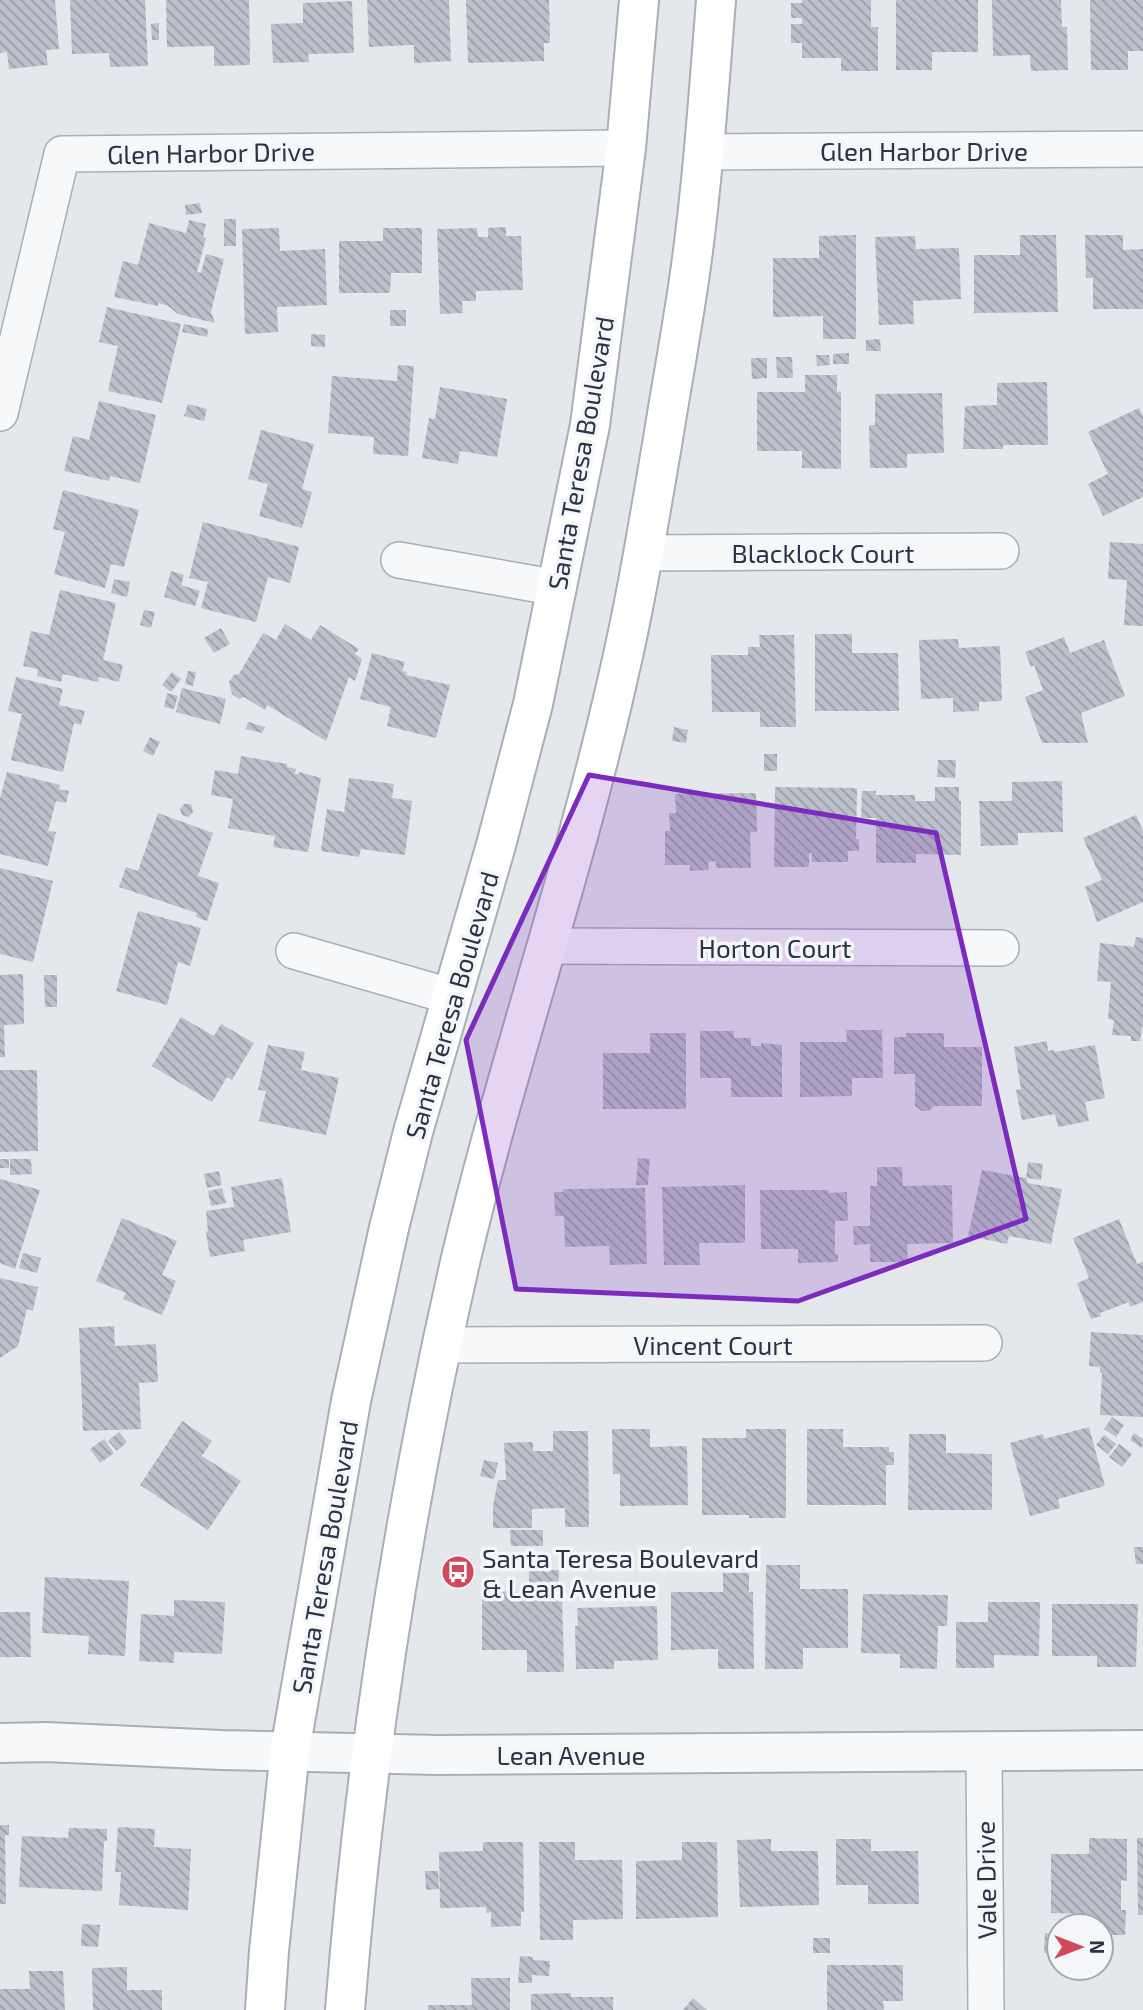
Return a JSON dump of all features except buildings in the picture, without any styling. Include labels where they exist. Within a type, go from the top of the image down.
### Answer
[{"type":"main road","name":"Santa Teresa Boulevard","points":[[265,2010],[290,1750],[334,1490],[359,1362],[413,1132],[534,704],[590,425],[626,148],[639,0]]},
{"type":"main road","points":[[345,2010],[352,1914],[370,1754],[396,1581],[422,1437],[483,1171],[589,802],[644,553],[690,269],[704,152],[716,0]]},
{"type":"street","name":"Glen Harbor Drive","points":[[0,414],[61,155],[626,148]]},
{"type":"street","name":"Glen Harbor Drive","points":[[704,152],[1143,149]]},
{"type":"street","name":"Blacklock Court","points":[[644,553],[1002,551]]},
{"type":"street","points":[[399,561],[558,588]]},
{"type":"street","name":"Horton Court","points":[[548,946],[1002,948]]},
{"type":"street","points":[[294,951],[453,997]]},
{"type":"street","name":"Vincent Court","points":[[442,1345],[984,1343]]},
{"type":"street","name":"Lean Avenue","points":[[0,1743],[47,1742],[370,1754],[1143,1750]]},
{"type":"street","name":"Vale Drive","points":[[984,1751],[986,2010]]},
{"type":"highlighted area","points":[[589,775],[936,833],[1026,1219],[798,1301],[516,1289],[466,1040]]},
{"type":"place","name":"Santa Teresa Boulevard & Lean Avenue","points":[[458,1572]]}]
